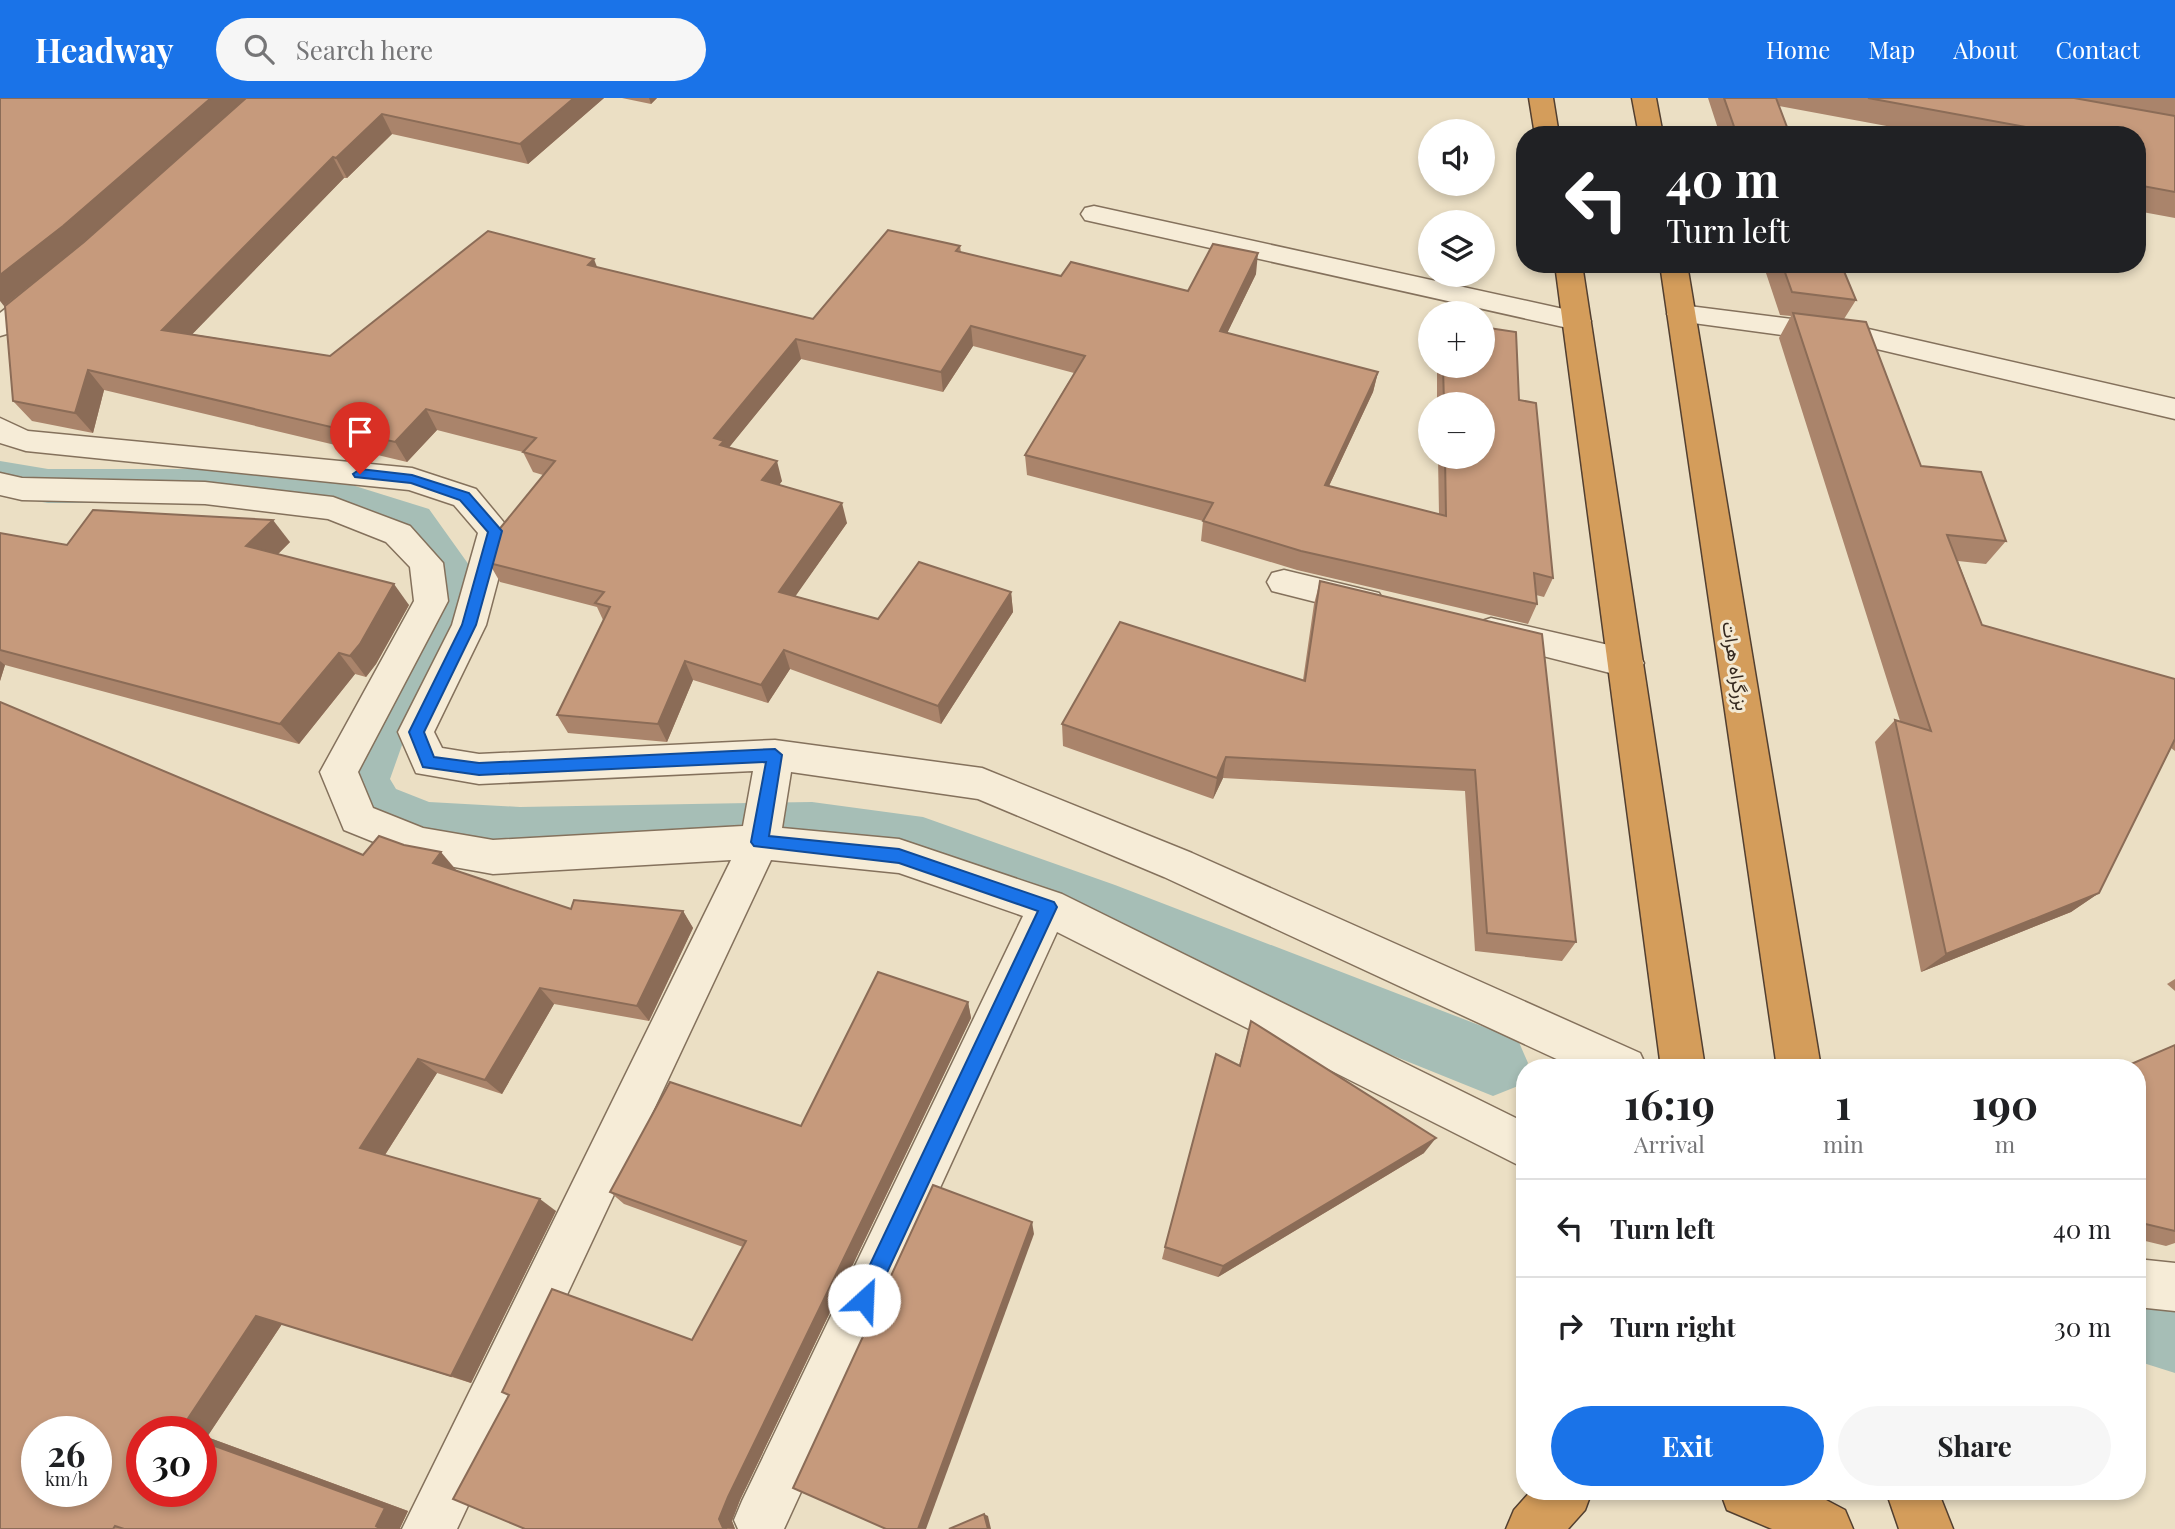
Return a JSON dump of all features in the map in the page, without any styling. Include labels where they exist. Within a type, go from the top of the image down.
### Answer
[{"type":"highway","points":[[1541,98],[1546,126]]},
{"type":"highway","points":[[1644,98],[1649,126]]},
{"type":"highway","points":[[1569,273],[1682,1059]]},
{"type":"highway","name":"بزرگراه هرات","points":[[1674,273],[1798,1059]]},
{"type":"highway","points":[[1534,1529],[1558,1500]]},
{"type":"highway","points":[[1772,1500],[1826,1529]]},
{"type":"highway","points":[[1915,1500],[1926,1529]]},
{"type":"street","points":[[1094,214],[1577,321]]},
{"type":"street","points":[[0,327],[70,271]]},
{"type":"street","points":[[1681,314],[1864,337],[2175,409]]},
{"type":"street","points":[[0,428],[4,434],[26,441],[412,479],[465,497],[495,531],[469,625],[416,732],[429,762],[479,769],[775,755],[982,784],[1178,865],[1605,1059]]},
{"type":"street","points":[[205,493],[229,461]]},
{"type":"street","points":[[0,484],[22,489],[205,493],[333,508],[398,534],[426,563],[432,601],[338,772],[358,820],[421,844],[493,857],[760,842],[899,856],[1048,907],[1516,1142]]},
{"type":"street","points":[[1284,582],[1402,610]]},
{"type":"street","points":[[1455,622],[1626,663]]},
{"type":"street","points":[[429,1529],[760,842],[775,755]]},
{"type":"street","points":[[761,1520],[1048,907]]},
{"type":"street","points":[[2146,1284],[2175,1287]]},
{"type":"building","points":[[0,98],[211,98],[63,226],[0,275]]},
{"type":"building","points":[[246,98],[574,98],[520,144],[382,114],[336,158],[333,157],[162,330],[330,356],[488,231],[594,259],[588,265],[813,319],[888,230],[960,246],[956,251],[1061,276],[1071,262],[1188,291],[1213,244],[1258,253],[1220,331],[1378,372],[1325,485],[1446,516],[1445,469],[1495,469],[1495,392],[1444,392],[1443,378],[1495,378],[1495,329],[1516,332],[1519,400],[1536,403],[1553,578],[1534,573],[1537,604],[1301,551],[1203,521],[1213,503],[1025,455],[1085,356],[971,326],[941,372],[796,339],[714,438],[724,441],[720,445],[777,461],[762,480],[842,503],[779,592],[878,619],[919,562],[1011,592],[938,706],[784,650],[761,685],[685,661],[658,724],[557,715],[610,607],[595,603],[604,592],[489,563],[497,532],[555,461],[523,452],[536,438],[426,409],[395,442],[88,370],[75,413],[13,401],[5,306],[84,242]]},
{"type":"building","points":[[1724,98],[1776,98],[1787,126],[1734,126]]},
{"type":"building","points":[[1868,98],[2074,98],[2175,116],[2175,192],[2146,187],[2146,126],[2021,126]]},
{"type":"building","points":[[1785,273],[1845,273],[1856,300],[1792,292]]},
{"type":"building","points":[[1793,313],[1866,322],[1921,466],[1981,472],[2006,541],[1947,535],[1982,625],[2175,679],[2175,739],[2099,893],[1946,954],[1895,720],[1931,731]]},
{"type":"building","points":[[93,510],[273,520],[246,546],[394,584],[360,644],[350,656],[339,653],[280,724],[0,650],[0,533],[67,545]]},
{"type":"building","points":[[1320,581],[1542,634],[1576,942],[1487,933],[1475,770],[1226,757],[1217,778],[1062,724],[1120,622],[1305,681]]},
{"type":"building","points":[[0,702],[363,855],[379,836],[404,845],[441,852],[433,863],[571,909],[574,900],[683,911],[637,1006],[540,988],[485,1080],[418,1059],[360,1148],[540,1199],[451,1376],[256,1316],[190,1416],[126,1416],[126,1507],[217,1507],[217,1447],[385,1508],[376,1526],[381,1529],[124,1529],[115,1526],[113,1529],[0,1529]]},
{"type":"building","points":[[878,972],[968,1002],[728,1497],[719,1519],[723,1528],[727,1529],[525,1529],[453,1499],[509,1395],[502,1392],[552,1289],[692,1340],[746,1241],[610,1192],[670,1082],[801,1126]]},
{"type":"building","points":[[1251,1021],[1436,1138],[1223,1266],[1165,1247],[1216,1054],[1240,1066]]},
{"type":"building","points":[[2175,1045],[2175,1231],[2146,1224],[2146,1059],[2143,1059]]},
{"type":"building","points":[[933,1185],[1032,1222],[918,1529],[886,1529],[793,1488]]},
{"type":"building","points":[[984,1514],[988,1529],[949,1529]]},
{"type":"waterway","points":[[0,478],[48,486],[254,486],[339,499],[411,522],[443,565],[441,615],[378,730],[360,779],[374,807],[427,828],[520,833],[812,828],[923,844],[1092,905],[1493,1063]]},
{"type":"waterway","points":[[2146,1325],[2175,1334]]},
{"type":"route","points":[[360,474],[412,479],[465,497],[495,531],[469,625],[416,732],[429,762],[479,769],[775,755],[760,842],[899,856],[1048,907],[864,1300]]}]
